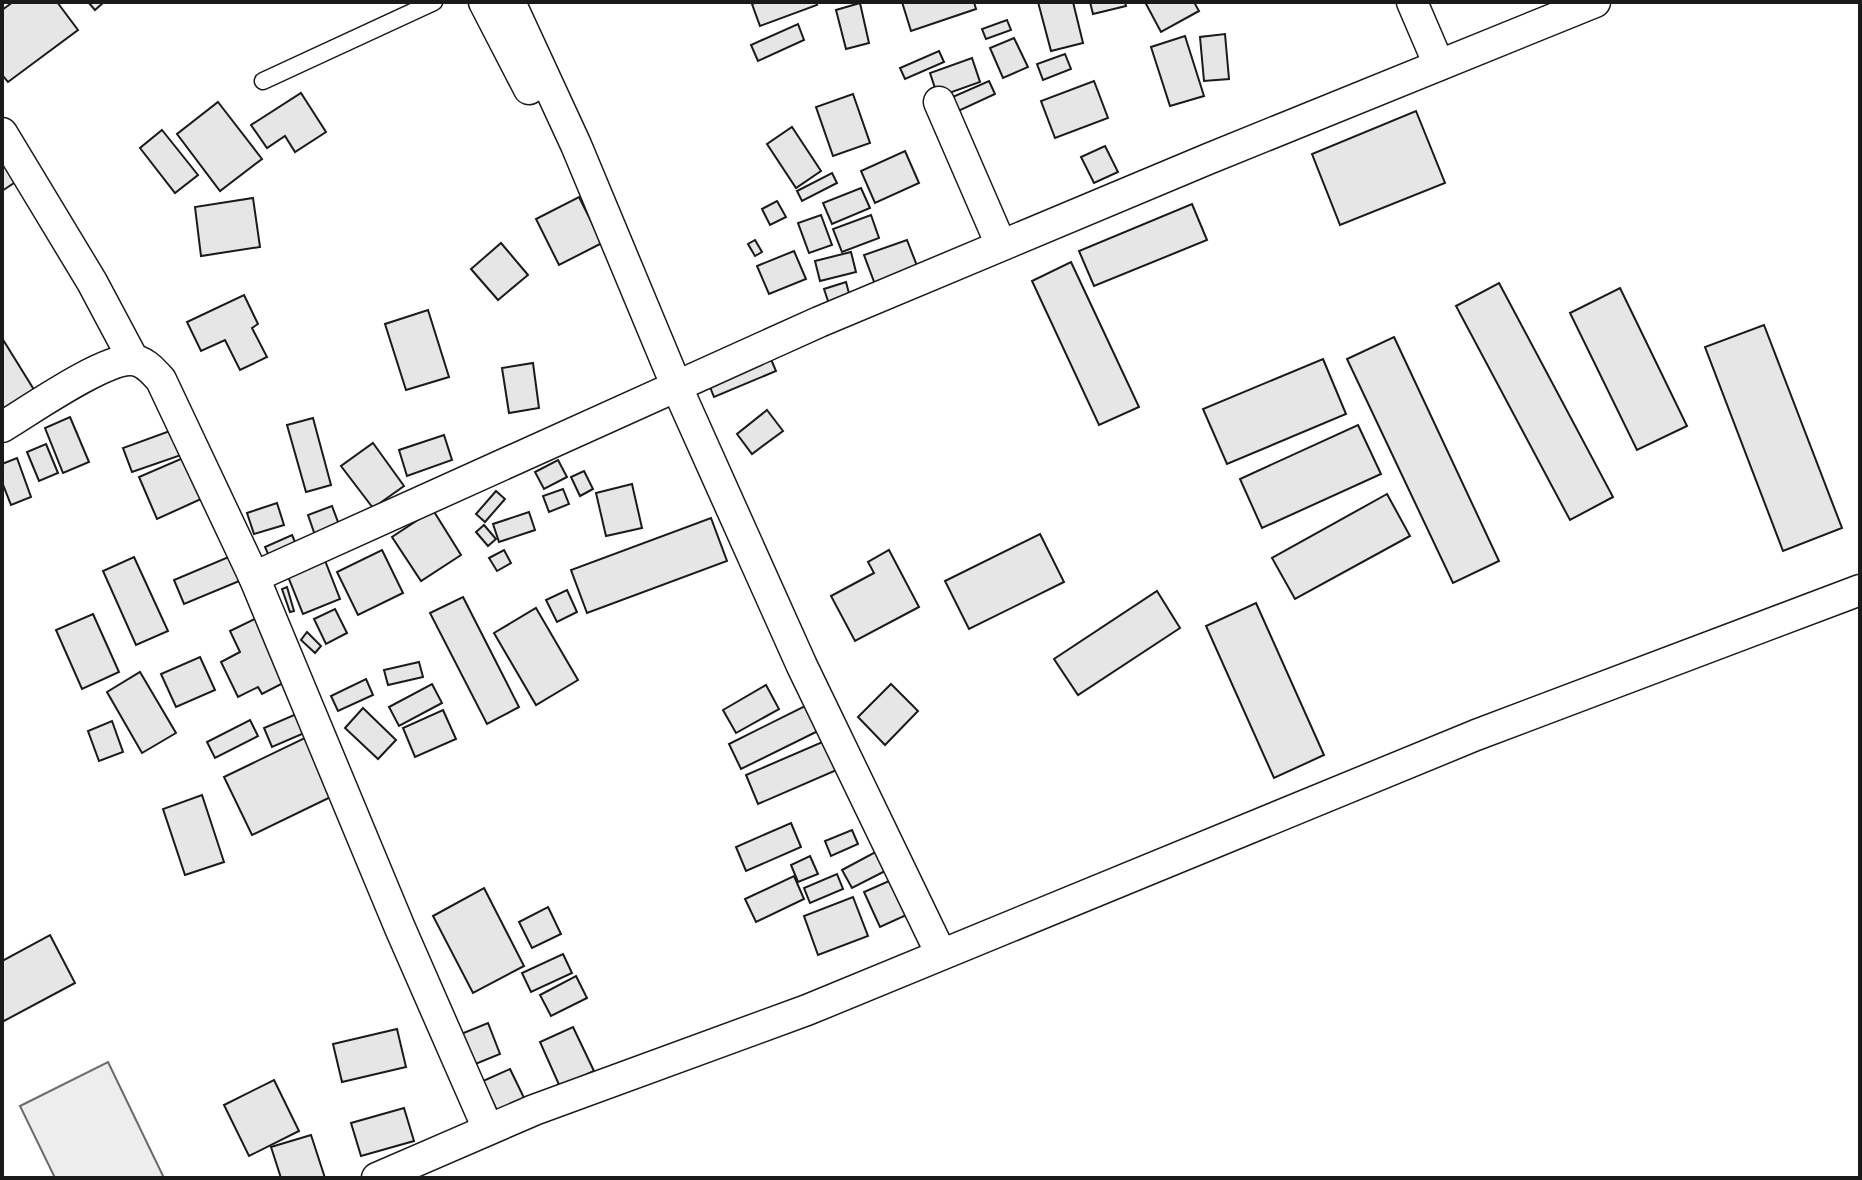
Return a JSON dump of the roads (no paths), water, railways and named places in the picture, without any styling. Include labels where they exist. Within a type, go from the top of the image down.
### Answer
[{"type":"street","points":[[484,2],[543,118],[576,145]]},
{"type":"street","points":[[510,2],[576,145],[676,385],[802,666],[941,954]]},
{"type":"street","points":[[1412,2],[1439,65]]},
{"type":"street","points":[[254,577],[676,385],[1001,245],[1595,2]]},
{"type":"street","points":[[939,102],[1001,245]]},
{"type":"street","points":[[2,133],[92,282],[133,359]]},
{"type":"street","points":[[2,427],[110,363],[133,359],[148,366],[161,380],[254,577],[400,928],[488,1129]]},
{"type":"street","points":[[377,1178],[488,1129],[807,1010],[1476,735],[1860,590]]},
{"type":"lane","points":[[263,81],[434,2]]}]
